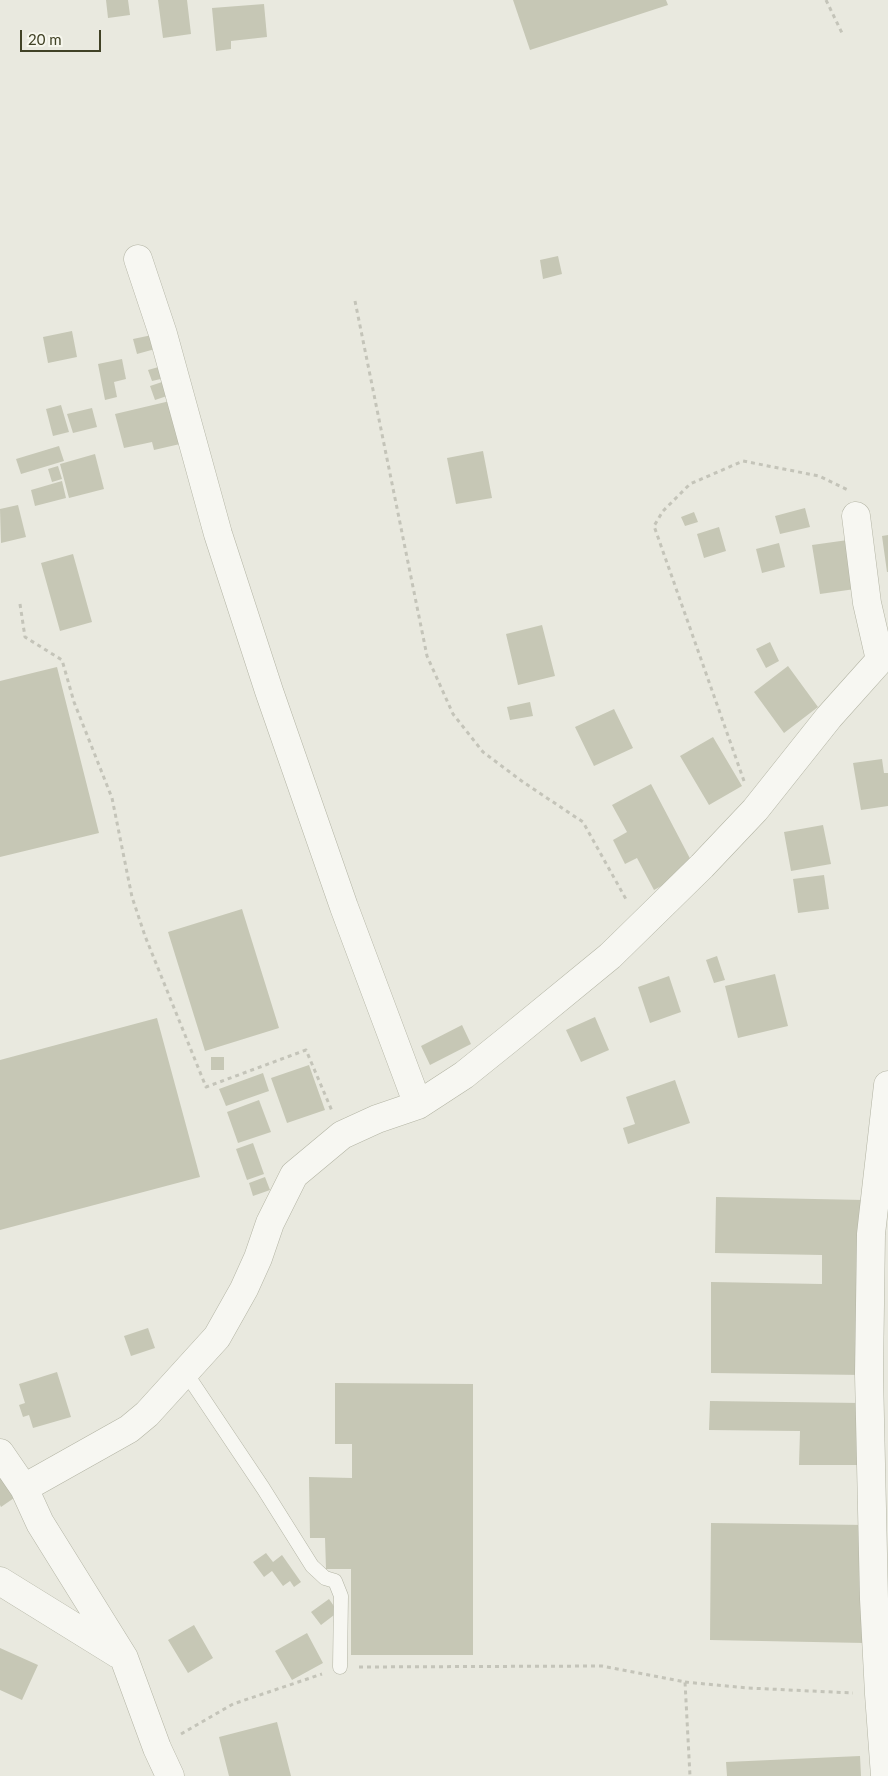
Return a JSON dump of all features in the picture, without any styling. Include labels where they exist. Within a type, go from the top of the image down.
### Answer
[{"type":"street","points":[[138,259],[163,334],[218,534],[269,691],[344,907],[418,1105]]},
{"type":"street","points":[[24,1488],[129,1428],[147,1414],[218,1337],[244,1289],[258,1258],[270,1223],[294,1175],[342,1135],[377,1119],[418,1105],[464,1075],[603,961],[702,866],[754,810],[830,717],[884,658],[867,603],[856,516]]},
{"type":"street","points":[[885,1776],[874,1600],[869,1365],[871,1234],[888,1086]]},
{"type":"street","points":[[0,1453],[24,1488],[40,1523],[124,1658],[157,1748],[170,1776]]},
{"type":"street","points":[[0,1581],[124,1658]]},
{"type":"lane","points":[[186,1373],[263,1488],[312,1566],[325,1578],[335,1581],[341,1596],[340,1668]]},
{"type":"path","points":[[826,0],[842,32]]},
{"type":"path","points":[[355,301],[428,656],[453,714],[483,752],[523,782],[583,822],[641,926]]},
{"type":"path","points":[[754,810],[654,526],[663,510],[690,484],[743,461],[819,476],[848,488],[856,516]]},
{"type":"path","points":[[20,604],[25,637],[62,660],[74,702],[112,798],[132,897],[145,936],[206,1087],[306,1050],[342,1135]]},
{"type":"path","points":[[157,1748],[233,1704],[340,1668],[602,1666],[685,1682],[748,1688],[879,1694]]},
{"type":"path","points":[[685,1682],[690,1776]]},
{"type":"building","points":[[106,0],[128,0],[130,15],[108,18]]},
{"type":"building","points":[[158,0],[187,0],[191,34],[163,38]]},
{"type":"building","points":[[513,0],[666,0],[668,5],[530,50]]},
{"type":"building","points":[[264,4],[267,37],[231,41],[231,49],[216,51],[212,8]]},
{"type":"building","points":[[558,256],[562,274],[543,279],[540,260]]},
{"type":"building","points":[[72,331],[77,357],[48,363],[43,337]]},
{"type":"building","points":[[152,335],[155,349],[137,354],[133,339]]},
{"type":"building","points":[[122,359],[126,379],[114,382],[117,397],[105,400],[98,364]]},
{"type":"building","points":[[162,366],[165,378],[152,381],[148,370]]},
{"type":"building","points":[[165,381],[170,395],[155,400],[150,386]]},
{"type":"building","points":[[170,401],[180,444],[154,450],[152,442],[124,448],[115,414]]},
{"type":"building","points":[[61,405],[69,432],[53,436],[46,409]]},
{"type":"building","points":[[92,408],[97,427],[73,433],[67,414]]},
{"type":"building","points":[[59,446],[64,461],[21,474],[16,459]]},
{"type":"building","points":[[483,451],[492,498],[456,504],[447,458]]},
{"type":"building","points":[[95,454],[104,489],[69,498],[60,464]]},
{"type":"building","points":[[58,466],[62,479],[52,482],[48,469]]},
{"type":"building","points":[[62,481],[66,498],[35,506],[31,490]]},
{"type":"building","points":[[18,505],[26,537],[1,543],[0,509]]},
{"type":"building","points":[[805,508],[810,527],[780,534],[775,516]]},
{"type":"building","points":[[694,512],[698,522],[685,526],[681,517]]},
{"type":"building","points":[[719,527],[726,551],[704,558],[697,534]]},
{"type":"building","points":[[888,535],[888,572],[887,572],[882,536]]},
{"type":"building","points":[[855,539],[862,588],[820,594],[812,545]]},
{"type":"building","points":[[779,543],[785,567],[762,573],[756,549]]},
{"type":"building","points":[[73,554],[92,622],[60,631],[41,563]]},
{"type":"building","points":[[542,625],[555,676],[518,685],[506,634]]},
{"type":"building","points":[[770,642],[779,661],[766,668],[756,649]]},
{"type":"building","points":[[788,666],[818,707],[784,733],[754,692]]},
{"type":"building","points":[[57,667],[99,833],[0,857],[0,681]]},
{"type":"building","points":[[530,702],[533,716],[510,720],[507,707]]},
{"type":"building","points":[[614,709],[633,748],[594,766],[575,727]]},
{"type":"building","points":[[713,737],[742,786],[709,805],[680,756]]},
{"type":"building","points":[[882,759],[884,773],[888,773],[888,806],[861,810],[853,763]]},
{"type":"building","points":[[651,784],[695,868],[654,890],[637,858],[625,864],[613,840],[627,832],[612,805]]},
{"type":"building","points":[[823,825],[831,864],[791,871],[784,832]]},
{"type":"building","points":[[824,875],[829,909],[798,913],[793,879]]},
{"type":"building","points":[[242,909],[279,1028],[205,1051],[168,932]]},
{"type":"building","points":[[717,956],[725,980],[714,983],[706,960]]},
{"type":"building","points":[[775,974],[788,1026],[738,1038],[725,986]]},
{"type":"building","points":[[669,976],[681,1012],[650,1023],[638,987]]},
{"type":"building","points":[[595,1017],[609,1050],[581,1062],[566,1030]]},
{"type":"building","points":[[157,1018],[200,1177],[0,1230],[0,1060]]},
{"type":"building","points":[[462,1025],[471,1044],[430,1065],[421,1046]]},
{"type":"building","points":[[211,1057],[224,1057],[224,1070],[211,1070]]},
{"type":"building","points":[[309,1065],[325,1110],[287,1123],[271,1078]]},
{"type":"building","points":[[263,1073],[269,1091],[226,1106],[219,1089]]},
{"type":"building","points":[[675,1080],[690,1123],[628,1144],[623,1128],[635,1124],[626,1097]]},
{"type":"building","points":[[259,1100],[271,1132],[238,1143],[227,1112]]},
{"type":"building","points":[[253,1143],[264,1174],[247,1180],[236,1149]]},
{"type":"building","points":[[265,1177],[270,1190],[253,1196],[249,1183]]},
{"type":"building","points":[[716,1197],[864,1200],[863,1375],[711,1373],[711,1282],[822,1284],[822,1255],[715,1253]]},
{"type":"building","points":[[148,1328],[155,1348],[131,1356],[124,1336]]},
{"type":"building","points":[[57,1372],[71,1417],[33,1428],[29,1415],[23,1417],[19,1405],[25,1403],[19,1384]]},
{"type":"building","points":[[335,1383],[473,1384],[473,1655],[351,1655],[351,1569],[326,1569],[325,1538],[310,1538],[309,1477],[352,1478],[352,1444],[335,1444]]},
{"type":"building","points":[[710,1401],[861,1403],[860,1465],[799,1465],[800,1431],[709,1430]]},
{"type":"building","points":[[0,1476],[14,1498],[1,1507],[0,1505]]},
{"type":"building","points":[[711,1523],[866,1525],[865,1643],[710,1640]]},
{"type":"building","points":[[266,1553],[273,1562],[282,1555],[301,1582],[294,1587],[290,1581],[283,1586],[272,1571],[264,1577],[253,1562]]},
{"type":"building","points":[[329,1599],[338,1612],[321,1625],[311,1612]]},
{"type":"building","points":[[194,1625],[213,1658],[188,1673],[168,1640]]},
{"type":"building","points":[[307,1633],[323,1663],[292,1680],[275,1651]]},
{"type":"building","points":[[0,1648],[38,1665],[22,1700],[0,1690]]},
{"type":"building","points":[[277,1722],[291,1776],[229,1776],[219,1737]]},
{"type":"building","points":[[860,1756],[861,1776],[727,1776],[726,1762]]}]
